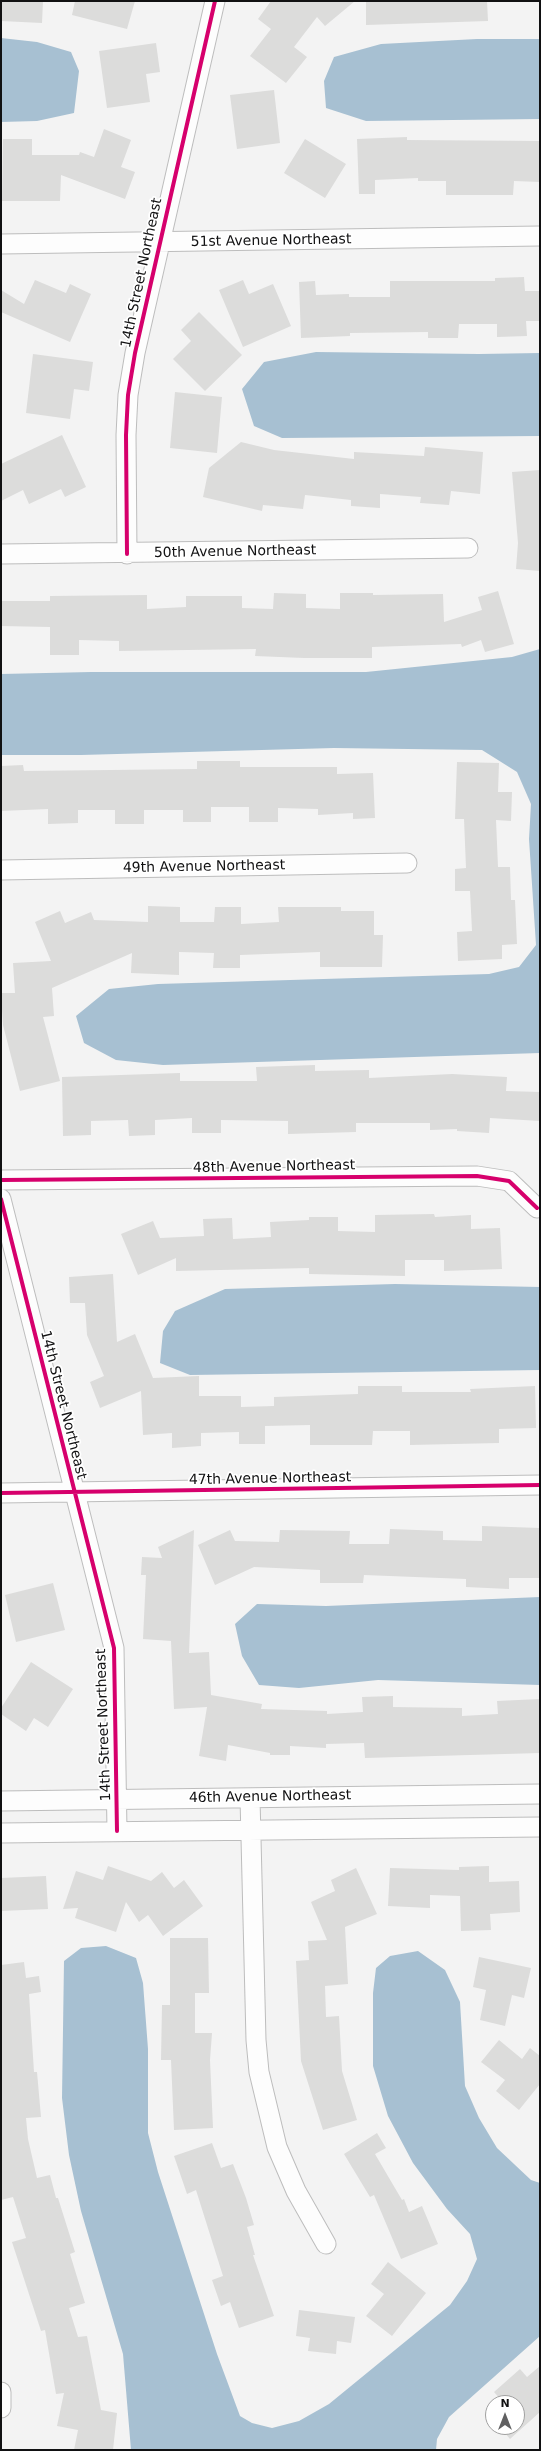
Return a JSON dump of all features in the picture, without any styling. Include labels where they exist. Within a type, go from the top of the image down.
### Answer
[{"type":"street","name":"14th Street Northeast","points":[[127,554],[126,435],[128,395],[135,353],[215,1]]},
{"type":"street","name":"51st Avenue Northeast","points":[[1,244],[160,243],[540,236]]},
{"type":"street","name":"50th Avenue Northeast","points":[[1,554],[127,554],[468,548]]},
{"type":"street","name":"49th Avenue Northeast","points":[[1,870],[406,863]]},
{"type":"street","name":"48th Avenue Northeast","points":[[1,1180],[476,1176],[508,1181],[537,1208]]},
{"type":"street","name":"14th Street Northeast","points":[[1,1199],[114,1648],[118,1799],[117,1831]]},
{"type":"street","name":"47th Avenue Northeast","points":[[1,1493],[540,1485]]},
{"type":"street","name":"46th Avenue Northeast","points":[[1,1801],[540,1794]]},
{"type":"street","points":[[250,1798],[256,2040],[259,2072],[278,2147],[296,2191],[326,2244]]},
{"type":"street","points":[[1,1833],[540,1826]]},
{"type":"street","points":[[1,2392],[1,2408]]},
{"type":"water","points":[[1,38],[37,42],[71,52],[79,71],[74,113],[37,121],[1,122]]},
{"type":"water","points":[[477,39],[540,39],[540,119],[366,121],[326,108],[324,81],[334,57],[381,44]]},
{"type":"water","points":[[316,352],[479,354],[540,353],[540,436],[282,438],[254,426],[242,389],[264,362]]},
{"type":"water","points":[[540,649],[540,1053],[163,1065],[116,1060],[84,1043],[76,1016],[109,989],[158,984],[489,974],[519,967],[536,945],[529,839],[531,804],[517,772],[482,750],[334,748],[81,755],[1,755],[1,674],[91,672],[366,672],[512,657]]},
{"type":"water","points":[[395,1284],[540,1287],[540,1370],[190,1375],[160,1363],[163,1331],[175,1311],[225,1289]]},
{"type":"water","points":[[540,1597],[540,1685],[378,1680],[299,1688],[259,1685],[242,1656],[235,1624],[257,1604],[326,1606]]},
{"type":"water","points":[[106,1946],[136,1958],[143,1983],[148,2049],[148,2133],[158,2172],[217,2354],[240,2416],[252,2423],[272,2428],[299,2421],[329,2404],[450,2305],[467,2281],[477,2259],[470,2234],[447,2209],[413,2163],[388,2116],[373,2066],[373,1993],[376,1968],[390,1956],[418,1951],[445,1970],[460,2002],[465,2086],[479,2118],[497,2148],[531,2180],[540,2183],[540,2336],[449,2417],[437,2439],[436,2450],[131,2450],[123,2354],[81,2211],[69,2155],[62,2098],[64,1961],[81,1948]]},
{"type":"building","points":[[1,1],[43,1],[42,23],[1,21]]},
{"type":"building","points":[[75,1],[135,1],[127,29],[72,15]]},
{"type":"building","points":[[271,1],[355,1],[325,26],[317,17],[294,47],[307,57],[286,83],[250,56],[271,29],[258,19]]},
{"type":"building","points":[[366,1],[487,1],[488,21],[366,25]]},
{"type":"building","points":[[156,43],[160,72],[146,74],[150,102],[107,108],[99,51]]},
{"type":"building","points":[[274,90],[280,143],[237,149],[230,95]]},
{"type":"building","points":[[104,129],[131,140],[121,167],[135,172],[125,199],[61,175],[60,201],[2,201],[3,139],[32,139],[32,155],[79,155],[80,152],[94,157]]},
{"type":"building","points":[[407,137],[407,140],[540,141],[540,182],[514,181],[513,195],[446,195],[446,181],[418,181],[418,178],[375,180],[375,194],[359,194],[357,139]]},
{"type":"building","points":[[305,139],[346,164],[325,198],[284,173]]},
{"type":"building","points":[[524,277],[525,291],[540,291],[540,321],[526,321],[527,336],[497,337],[497,324],[459,324],[458,338],[428,338],[428,332],[350,333],[350,336],[301,338],[299,282],[315,281],[316,295],[349,294],[349,297],[390,297],[390,281],[495,281],[495,278]]},
{"type":"building","points":[[35,280],[66,293],[70,284],[91,294],[70,342],[1,312],[1,290],[24,304]]},
{"type":"building","points":[[243,280],[249,294],[273,284],[291,326],[243,347],[219,290]]},
{"type":"building","points":[[199,312],[242,355],[205,391],[173,359],[191,341],[181,330]]},
{"type":"building","points":[[33,354],[93,362],[89,391],[74,389],[70,419],[26,413]]},
{"type":"building","points":[[175,392],[222,397],[217,453],[170,448]]},
{"type":"building","points":[[62,435],[86,487],[65,497],[61,489],[29,504],[23,490],[1,501],[1,464]]},
{"type":"building","points":[[241,442],[274,450],[354,459],[354,452],[424,456],[425,447],[483,452],[480,494],[451,491],[449,505],[420,503],[421,497],[380,494],[380,508],[351,506],[351,500],[305,495],[303,509],[263,505],[262,511],[203,497],[209,468]]},
{"type":"building","points":[[540,470],[540,571],[516,569],[518,543],[512,472]]},
{"type":"building","points":[[498,591],[514,644],[485,652],[481,640],[462,647],[461,644],[372,647],[372,658],[304,658],[255,656],[256,649],[119,651],[119,641],[79,640],[79,655],[50,655],[50,627],[1,626],[1,601],[50,601],[50,596],[147,595],[147,609],[186,607],[186,596],[242,596],[242,608],[273,609],[274,593],[306,594],[306,608],[340,609],[340,593],[373,593],[373,595],[443,594],[444,622],[482,610],[478,597]]},
{"type":"building","points":[[197,761],[240,761],[240,767],[337,767],[337,774],[373,773],[375,818],[353,819],[353,813],[318,815],[318,809],[278,808],[278,822],[249,822],[249,807],[211,807],[211,822],[183,822],[183,810],[144,810],[144,824],[115,824],[115,810],[78,810],[78,823],[48,824],[48,809],[1,811],[1,766],[23,765],[24,771],[197,769]]},
{"type":"building","points":[[457,762],[499,763],[498,792],[512,792],[511,821],[496,820],[498,867],[510,867],[511,900],[515,900],[517,944],[502,945],[502,959],[458,961],[457,932],[472,931],[470,891],[455,891],[455,869],[466,868],[464,819],[455,819]]},
{"type":"building","points":[[148,906],[180,907],[180,922],[214,922],[215,907],[241,907],[241,924],[279,922],[278,907],[341,907],[341,911],[374,911],[374,935],[383,935],[382,967],[320,967],[320,952],[240,955],[240,968],[213,968],[214,953],[179,952],[179,975],[131,973],[132,953],[52,988],[54,1016],[43,1017],[60,1081],[20,1091],[3,1025],[1,993],[15,993],[13,963],[51,961],[35,922],[60,911],[65,923],[91,912],[94,920],[148,922]]},
{"type":"building","points":[[315,1065],[315,1071],[369,1070],[369,1078],[452,1074],[507,1077],[506,1091],[540,1092],[540,1121],[490,1118],[489,1133],[457,1131],[457,1129],[430,1130],[430,1123],[356,1123],[356,1132],[288,1134],[288,1121],[221,1120],[221,1133],[192,1133],[192,1118],[155,1120],[155,1135],[129,1136],[128,1120],[91,1121],[91,1135],[63,1136],[62,1077],[180,1073],[180,1081],[257,1081],[256,1067]]},
{"type":"building","points":[[434,1214],[435,1217],[471,1215],[471,1229],[500,1228],[502,1269],[444,1271],[444,1260],[405,1260],[405,1276],[309,1274],[309,1268],[176,1271],[176,1258],[138,1275],[121,1234],[153,1221],[160,1238],[204,1236],[203,1219],[232,1218],[233,1239],[271,1237],[270,1222],[309,1220],[309,1217],[338,1217],[338,1231],[375,1232],[375,1215]]},
{"type":"building","points":[[113,1274],[117,1342],[135,1334],[153,1378],[199,1376],[199,1396],[241,1396],[241,1407],[274,1406],[274,1397],[358,1394],[358,1386],[402,1386],[402,1392],[471,1392],[470,1389],[535,1386],[536,1428],[499,1429],[499,1443],[410,1445],[410,1431],[373,1431],[372,1445],[310,1445],[310,1425],[265,1426],[265,1444],[239,1444],[239,1432],[201,1433],[201,1446],[172,1448],[172,1433],[143,1435],[141,1391],[100,1408],[90,1382],[104,1376],[87,1335],[85,1303],[70,1303],[69,1277]]},
{"type":"building","points":[[482,1526],[540,1528],[540,1578],[509,1578],[509,1589],[466,1587],[466,1579],[364,1575],[363,1583],[320,1583],[320,1570],[254,1567],[215,1585],[198,1545],[230,1530],[235,1541],[279,1542],[280,1530],[350,1531],[349,1544],[389,1544],[390,1529],[443,1531],[443,1540],[482,1541]]},
{"type":"building","points":[[194,1530],[189,1653],[209,1652],[211,1695],[262,1704],[261,1709],[327,1711],[327,1714],[363,1712],[362,1697],[393,1696],[393,1707],[462,1708],[462,1716],[498,1714],[497,1701],[540,1699],[540,1753],[365,1758],[364,1743],[326,1744],[326,1748],[290,1746],[290,1755],[270,1755],[270,1753],[228,1745],[226,1761],[199,1756],[207,1707],[174,1709],[171,1641],[143,1639],[146,1575],[141,1575],[142,1557],[162,1558],[158,1547]]},
{"type":"building","points":[[53,1583],[65,1630],[16,1642],[5,1595]]},
{"type":"building","points":[[31,1662],[73,1689],[48,1727],[34,1718],[26,1731],[1,1714],[1,1708]]},
{"type":"building","points":[[108,1866],[151,1881],[162,1872],[174,1888],[184,1880],[203,1906],[163,1936],[148,1915],[139,1922],[126,1902],[116,1932],[75,1918],[78,1908],[63,1909],[76,1871],[103,1880]]},
{"type":"building","points":[[489,1866],[489,1882],[519,1881],[520,1912],[490,1914],[491,1930],[461,1931],[460,1896],[430,1895],[430,1908],[388,1906],[390,1868],[459,1870],[459,1867]]},
{"type":"building","points":[[356,1868],[377,1914],[345,1927],[348,1984],[325,1986],[326,2017],[339,2016],[342,2071],[357,2120],[323,2130],[301,2061],[296,1961],[309,1960],[308,1941],[327,1940],[311,1902],[335,1891],[331,1880]]},
{"type":"building","points":[[46,1876],[48,1909],[1,1911],[1,1878]]},
{"type":"building","points":[[170,1938],[208,1938],[209,1993],[195,1993],[195,2033],[212,2033],[210,2060],[213,2128],[174,2130],[171,2060],[161,2060],[162,2005],[170,2005]]},
{"type":"building","points":[[479,1957],[531,1968],[524,1998],[512,1995],[505,2026],[480,2020],[486,1990],[473,1987]]},
{"type":"building","points":[[24,1962],[26,1978],[39,1976],[41,1992],[29,1994],[34,2072],[37,2072],[41,2117],[26,2118],[28,2139],[37,2178],[50,2175],[56,2198],[58,2198],[75,2252],[70,2254],[85,2303],[69,2308],[78,2337],[87,2336],[101,2410],[117,2413],[113,2450],[74,2450],[78,2430],[57,2426],[64,2393],[56,2394],[45,2330],[41,2331],[12,2242],[26,2238],[13,2197],[1,2200],[1,1965]]},
{"type":"building","points":[[499,2040],[522,2059],[530,2048],[540,2056],[540,2084],[519,2110],[496,2091],[505,2080],[481,2062]]},
{"type":"building","points":[[377,2133],[386,2148],[375,2154],[402,2200],[404,2199],[409,2212],[422,2206],[438,2244],[401,2259],[374,2195],[370,2197],[344,2154]]},
{"type":"building","points":[[212,2143],[221,2168],[233,2164],[246,2198],[254,2225],[247,2227],[255,2255],[253,2255],[274,2316],[239,2328],[230,2302],[221,2306],[212,2280],[223,2276],[196,2190],[187,2194],[174,2156]]},
{"type":"building","points":[[388,2262],[426,2293],[392,2336],[366,2316],[384,2294],[371,2284]]},
{"type":"building","points":[[299,2310],[355,2317],[351,2343],[337,2341],[336,2354],[308,2351],[310,2338],[296,2336]]},
{"type":"building","points":[[540,2366],[540,2412],[525,2426],[525,2395],[497,2395],[494,2392],[520,2369],[527,2377]]},
{"type":"building","points":[[507,2435],[514,2435],[510,2439]]},
{"type":"cycle path","points":[[127,554],[126,435],[128,395],[135,353],[215,1]]},
{"type":"cycle path","points":[[1,1180],[477,1176],[509,1181],[537,1208]]},
{"type":"cycle path","points":[[1,1199],[114,1648],[117,1831]]},
{"type":"cycle path","points":[[1,1493],[540,1485]]}]
